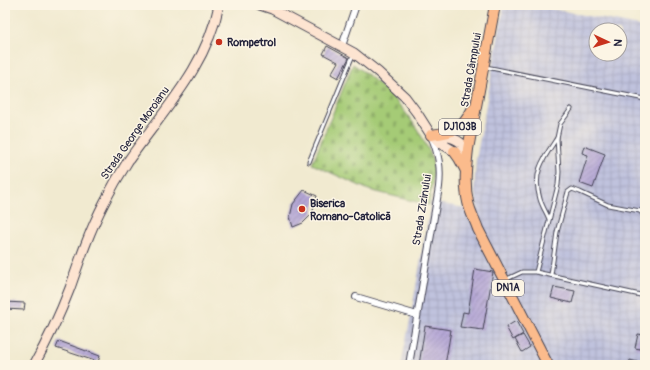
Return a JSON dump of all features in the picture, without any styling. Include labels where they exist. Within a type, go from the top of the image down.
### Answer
[{"type":"main road","name":"Strada George Moroianu","points":[[34,365],[48,340],[103,205],[128,162],[169,106],[201,57],[211,35],[219,5]]},
{"type":"main road","name":"Strada Zizinului","points":[[260,5],[272,9],[354,53],[378,72],[405,97],[431,134]]},
{"type":"main road","name":"Strada Câmpului","points":[[495,5],[468,149],[466,189],[470,211],[504,280]]},
{"type":"main road","name":"DJ103B","points":[[431,134],[453,131],[460,128],[468,119],[477,102]]},
{"type":"main road","name":"DJ103B","points":[[431,134],[454,138],[462,142],[468,149],[454,151]]},
{"type":"main road","name":"DJ103B","points":[[431,134],[442,144],[454,151],[466,171]]},
{"type":"main road","name":"DN1A","points":[[504,280],[548,365]]},
{"type":"street","points":[[342,46],[356,5]]},
{"type":"street","name":"Strada Zizinului","points":[[409,364],[438,195],[440,173],[438,154],[431,134]]},
{"type":"street","points":[[356,297],[417,315]]},
{"type":"lane","points":[[309,162],[354,53]]},
{"type":"lane","points":[[484,67],[645,99]]},
{"type":"lane","points":[[536,272],[558,185],[559,172],[557,138],[560,124],[570,109]]},
{"type":"lane","points":[[549,219],[540,200],[537,185],[538,172],[545,156],[557,138]]},
{"type":"lane","points":[[551,275],[557,232],[568,192],[572,189],[608,205],[640,211],[645,209]]},
{"type":"lane","points":[[640,211],[645,218]]},
{"type":"lane","points":[[504,280],[522,272],[536,272],[645,296]]},
{"type":"shaded area","points":[[504,5],[533,5],[620,22],[588,22],[588,62],[628,62],[628,24],[645,27],[645,365],[401,365],[431,202],[478,210],[474,189],[476,160]]},
{"type":"green space","points":[[353,64],[375,81],[395,100],[420,133],[430,153],[433,165],[429,205],[369,190],[312,164]]},
{"type":"building","points":[[327,46],[349,58],[338,78],[331,74],[338,62],[323,54]]},
{"type":"building","points":[[584,146],[605,154],[593,188],[579,183],[588,155],[582,153]]},
{"type":"building","name":"Biserica Romano-Catolică","points":[[304,190],[317,196],[312,214],[303,223],[293,227],[290,217],[293,204]]},
{"type":"building","points":[[475,269],[493,272],[483,330],[460,327],[463,312],[468,313]]},
{"type":"building","points":[[554,287],[575,291],[572,303],[551,298]]},
{"type":"building","points":[[5,302],[25,303],[24,310],[5,309]]},
{"type":"building","points":[[516,321],[523,334],[513,340],[506,327]]},
{"type":"building","points":[[425,326],[451,330],[445,365],[419,365]]},
{"type":"building","points":[[638,334],[645,335],[645,350],[635,348]]},
{"type":"building","points":[[523,335],[530,347],[522,352],[515,339]]},
{"type":"building","points":[[59,341],[100,356],[98,362],[56,348]]},
{"type":"building","points":[[630,360],[645,364],[645,365],[629,365]]},
{"type":"place","name":"Rompetrol","points":[[219,42]]},
{"type":"place","name":"Biserica Romano-Catolică","points":[[302,209]]}]
